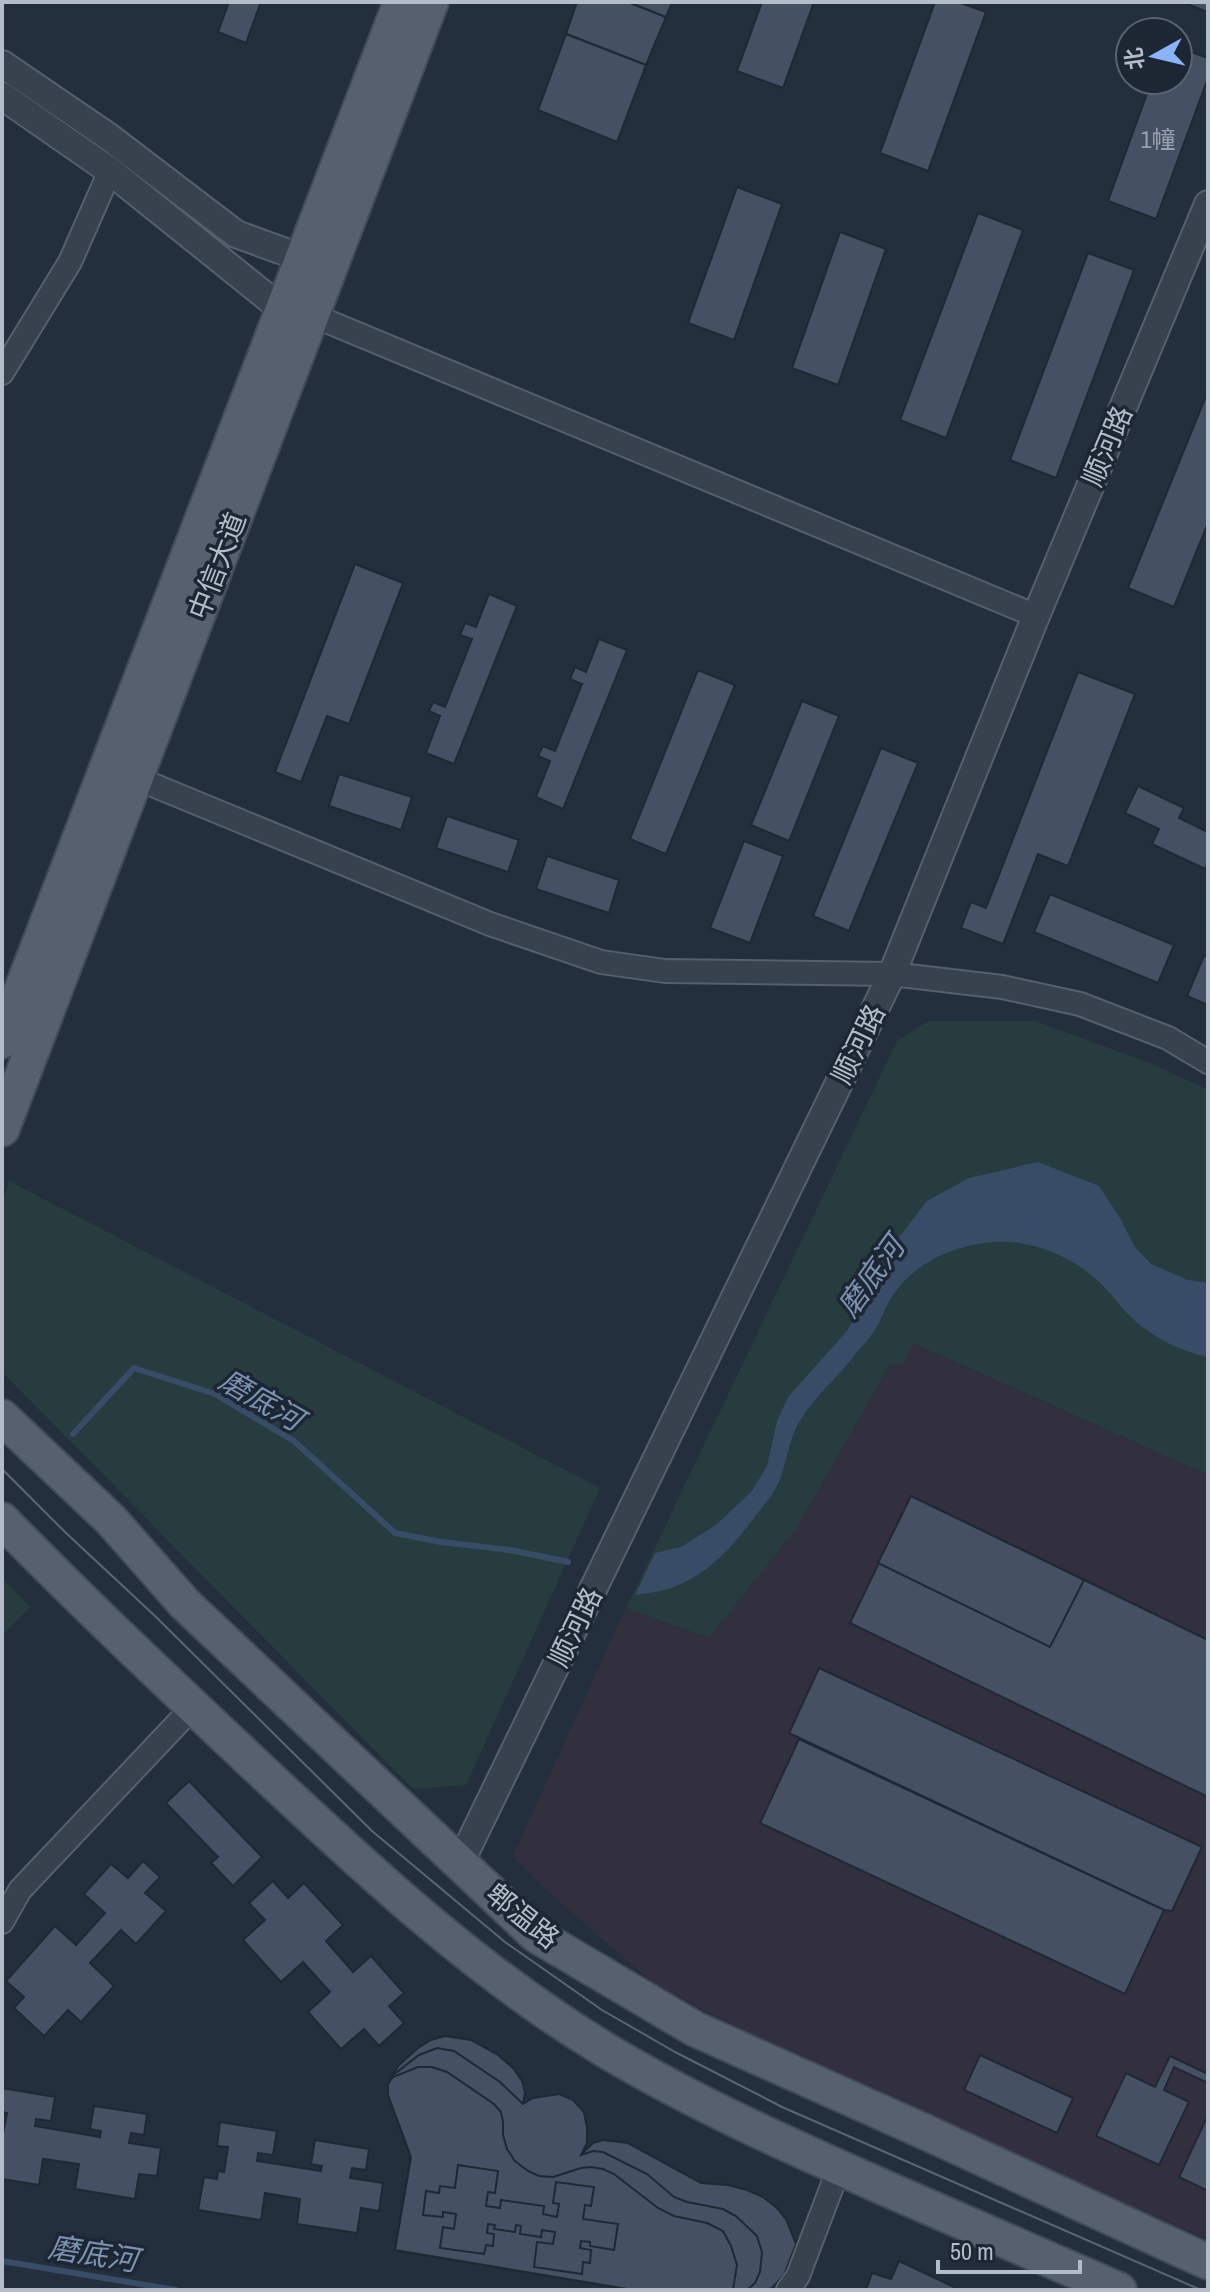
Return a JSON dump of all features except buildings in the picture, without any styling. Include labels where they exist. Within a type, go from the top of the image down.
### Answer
[{"type":"main road","name":"中信大道","points":[[2,1129],[136,778],[298,313],[302,258],[401,2]]},
{"type":"main road","name":"中信大道","points":[[2,1041],[298,313],[431,2]]},
{"type":"main road","name":"郫温路","points":[[2,1417],[111,1520],[185,1604],[536,1935],[695,2029],[1208,2262]]},
{"type":"main road","points":[[2,1520],[76,1596],[193,1707],[435,1929],[506,1985],[605,2050],[691,2099],[839,2168],[1119,2290]]},
{"type":"street","points":[[2,64],[109,137],[236,234],[302,258]]},
{"type":"street","points":[[2,96],[110,171],[298,313],[1036,616]]},
{"type":"street","points":[[2,373],[70,262],[110,171]]},
{"type":"street","name":"顺河路","points":[[460,1863],[892,974],[1036,616],[1208,204]]},
{"type":"street","points":[[136,778],[490,924],[601,962],[665,971],[892,974],[1002,987],[1080,1004],[1168,1038],[1208,1062]]},
{"type":"street","points":[[2,1922],[20,1890],[193,1707]]},
{"type":"street","points":[[788,2290],[798,2276],[839,2168]]},
{"type":"shaded area","points":[[912,1343],[1208,1475],[1208,2239],[918,2112],[656,1986],[550,1893],[513,1856],[626,1608],[709,1638],[797,1527],[892,1362]]},
{"type":"green space","points":[[928,1021],[1035,1021],[1150,1063],[1208,1090],[1208,1475],[913,1343],[902,1366],[891,1363],[797,1527],[709,1638],[626,1608],[897,1041]]},
{"type":"green space","points":[[9,1181],[600,1488],[466,1785],[413,1789],[2,1372],[2,1204]]},
{"type":"green space","points":[[2,1578],[30,1607],[2,1635]]},
{"type":"water","points":[[1038,1162],[1099,1186],[1134,1246],[1151,1264],[1188,1280],[1208,1283],[1208,1357],[1178,1348],[1150,1333],[1088,1272],[1051,1251],[1003,1242],[951,1251],[920,1267],[907,1278],[890,1300],[872,1335],[812,1403],[793,1436],[775,1490],[727,1551],[684,1583],[635,1595],[655,1553],[681,1547],[716,1525],[752,1491],[767,1466],[777,1421],[788,1397],[847,1331],[897,1240],[927,1201],[969,1178]]},
{"type":"waterway","name":"磨底河","points":[[73,1434],[134,1368],[215,1394],[294,1441],[395,1533],[568,1562]]},
{"type":"waterway","name":"磨底河","points":[[2,2261],[176,2290]]},
{"type":"tram line","points":[[2,1469],[372,1831],[505,1942],[602,2010],[782,2107],[1201,2290]]}]
